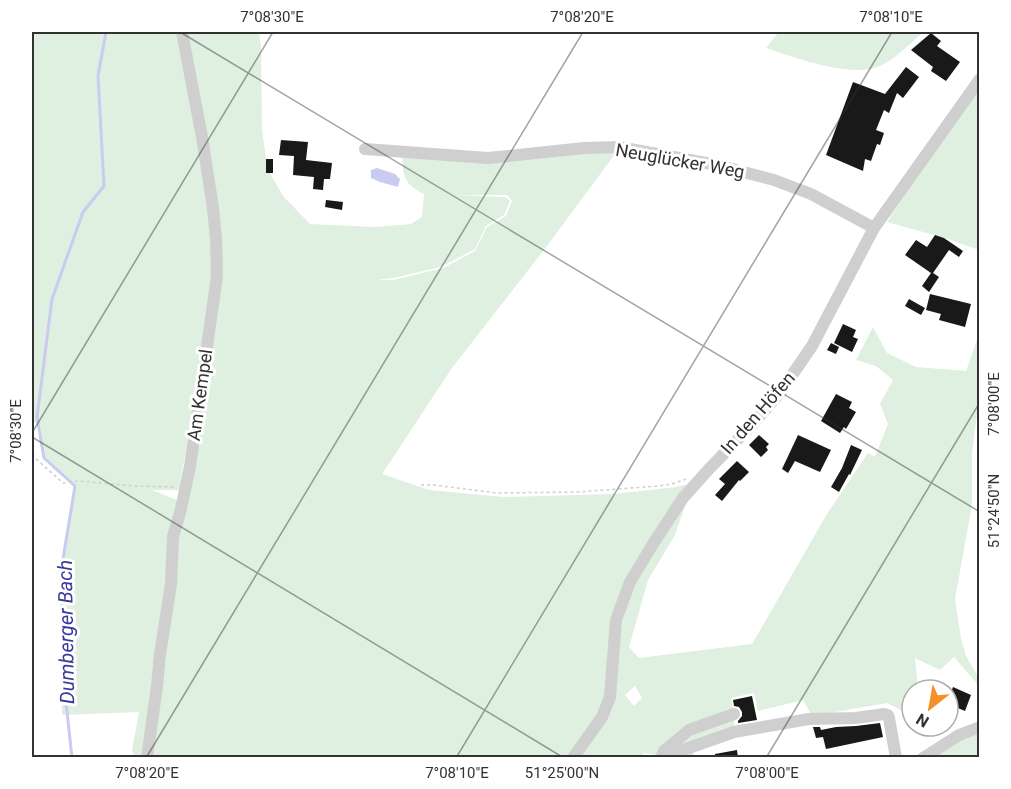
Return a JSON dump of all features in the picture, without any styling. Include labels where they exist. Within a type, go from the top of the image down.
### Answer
[{"type":"street","name":"Am Kempel","points":[[147,758],[156,696],[159,654],[171,584],[173,537],[190,466],[218,260],[213,208],[182,32]]},
{"type":"street","name":"In den Höfen","points":[[573,758],[603,717],[610,697],[616,620],[630,582],[653,543],[683,498],[779,394],[812,346],[874,228],[980,79]]},
{"type":"street","name":"Neuglücker Weg","points":[[365,149],[488,158],[584,148],[619,147],[717,165],[774,180],[811,194],[874,228]]},
{"type":"street","points":[[661,758],[664,751],[689,730],[734,714]]},
{"type":"street","points":[[669,758],[683,750],[734,732],[809,719],[856,718],[884,714],[889,718],[896,758]]},
{"type":"street","points":[[922,758],[959,735],[980,727]]},
{"type":"path","points":[[32,448],[34,457],[63,483],[78,481],[134,486],[185,487]]},
{"type":"path","points":[[421,485],[497,493],[578,492],[658,486],[672,484],[692,476]]},
{"type":"green space","points":[[32,32],[259,32],[262,129],[267,168],[283,196],[310,224],[375,227],[411,224],[422,217],[424,194],[408,182],[403,168],[402,154],[488,160],[618,150],[452,368],[382,474],[429,490],[504,497],[614,494],[689,484],[685,506],[675,535],[648,580],[629,647],[639,658],[752,644],[827,514],[868,453],[875,457],[888,424],[880,404],[893,380],[876,366],[856,360],[873,327],[887,353],[916,367],[966,371],[979,335],[980,391],[972,453],[972,505],[955,599],[961,638],[966,656],[979,678],[979,686],[954,657],[940,670],[915,658],[917,678],[900,678],[900,710],[887,703],[812,716],[803,700],[758,711],[754,693],[731,698],[735,729],[692,742],[694,757],[644,753],[640,758],[134,757],[132,750],[139,712],[62,715],[62,689],[69,689],[62,562],[76,486],[45,457],[41,424],[32,422]],"holes":[[[195,112],[210,176],[220,259],[218,294],[186,504],[152,490],[179,490],[210,308],[215,260],[207,177]],[[455,195],[507,195],[512,201],[506,216],[487,227],[475,251],[443,268],[393,280],[376,280],[441,267],[475,249],[486,226],[504,215],[510,201],[505,197]],[[635,686],[642,698],[634,706],[625,695]]]},
{"type":"green space","points":[[779,32],[924,32],[886,63],[868,69],[854,70],[807,61],[766,48]]},
{"type":"green space","points":[[979,86],[979,250],[887,222],[926,162]]},
{"type":"green space","points":[[979,731],[979,757],[928,758]]},
{"type":"water","points":[[377,168],[395,174],[400,179],[398,187],[371,178],[371,170]]},
{"type":"building","points":[[931,33],[941,41],[937,46],[960,62],[946,81],[931,71],[933,67],[911,50]]},
{"type":"building","points":[[906,67],[919,77],[903,98],[897,93],[889,113],[884,110],[876,130],[884,133],[880,145],[877,144],[871,161],[865,159],[863,171],[826,155],[853,82],[885,94]]},
{"type":"building","points":[[281,140],[308,142],[306,160],[332,163],[330,179],[324,179],[323,190],[313,189],[314,177],[293,175],[294,156],[279,155]]},
{"type":"building","points":[[266,159],[273,159],[273,173],[266,173]]},
{"type":"building","points":[[326,200],[343,202],[342,210],[325,207]]},
{"type":"building","points":[[935,235],[944,238],[963,251],[959,257],[949,250],[933,273],[939,277],[929,292],[922,286],[931,273],[905,255],[916,240],[927,247]]},
{"type":"building","points":[[930,294],[971,304],[965,327],[939,320],[941,314],[926,310]]},
{"type":"building","points":[[909,299],[925,308],[921,315],[905,306]]},
{"type":"building","points":[[843,324],[856,330],[853,337],[858,339],[852,352],[834,343]]},
{"type":"building","points":[[831,343],[839,347],[836,354],[827,350]]},
{"type":"building","points":[[836,394],[852,402],[849,408],[856,412],[846,429],[844,427],[840,433],[821,421]]},
{"type":"building","points":[[759,435],[769,444],[766,447],[768,450],[761,457],[749,445]]},
{"type":"building","points":[[798,435],[831,450],[820,472],[795,461],[788,473],[782,469]]},
{"type":"building","points":[[851,445],[862,450],[839,492],[831,487]]},
{"type":"building","points":[[737,461],[749,472],[739,480],[722,501],[715,495],[725,484],[719,479]]},
{"type":"building","points":[[960,690],[971,695],[965,711],[960,709]]},
{"type":"building","points":[[752,696],[757,720],[738,723],[742,712],[739,707],[734,706],[733,700]]},
{"type":"building","points":[[880,723],[883,737],[826,749],[823,737],[816,738],[813,727],[820,727],[821,730]]},
{"type":"building","points":[[737,750],[738,758],[715,758],[715,754]]},
{"type":"waterway","name":"Dumberger Bach","points":[[72,758],[63,674],[61,571],[75,486],[44,458],[37,417],[52,299],[83,212],[104,186],[98,76],[106,32]]}]
